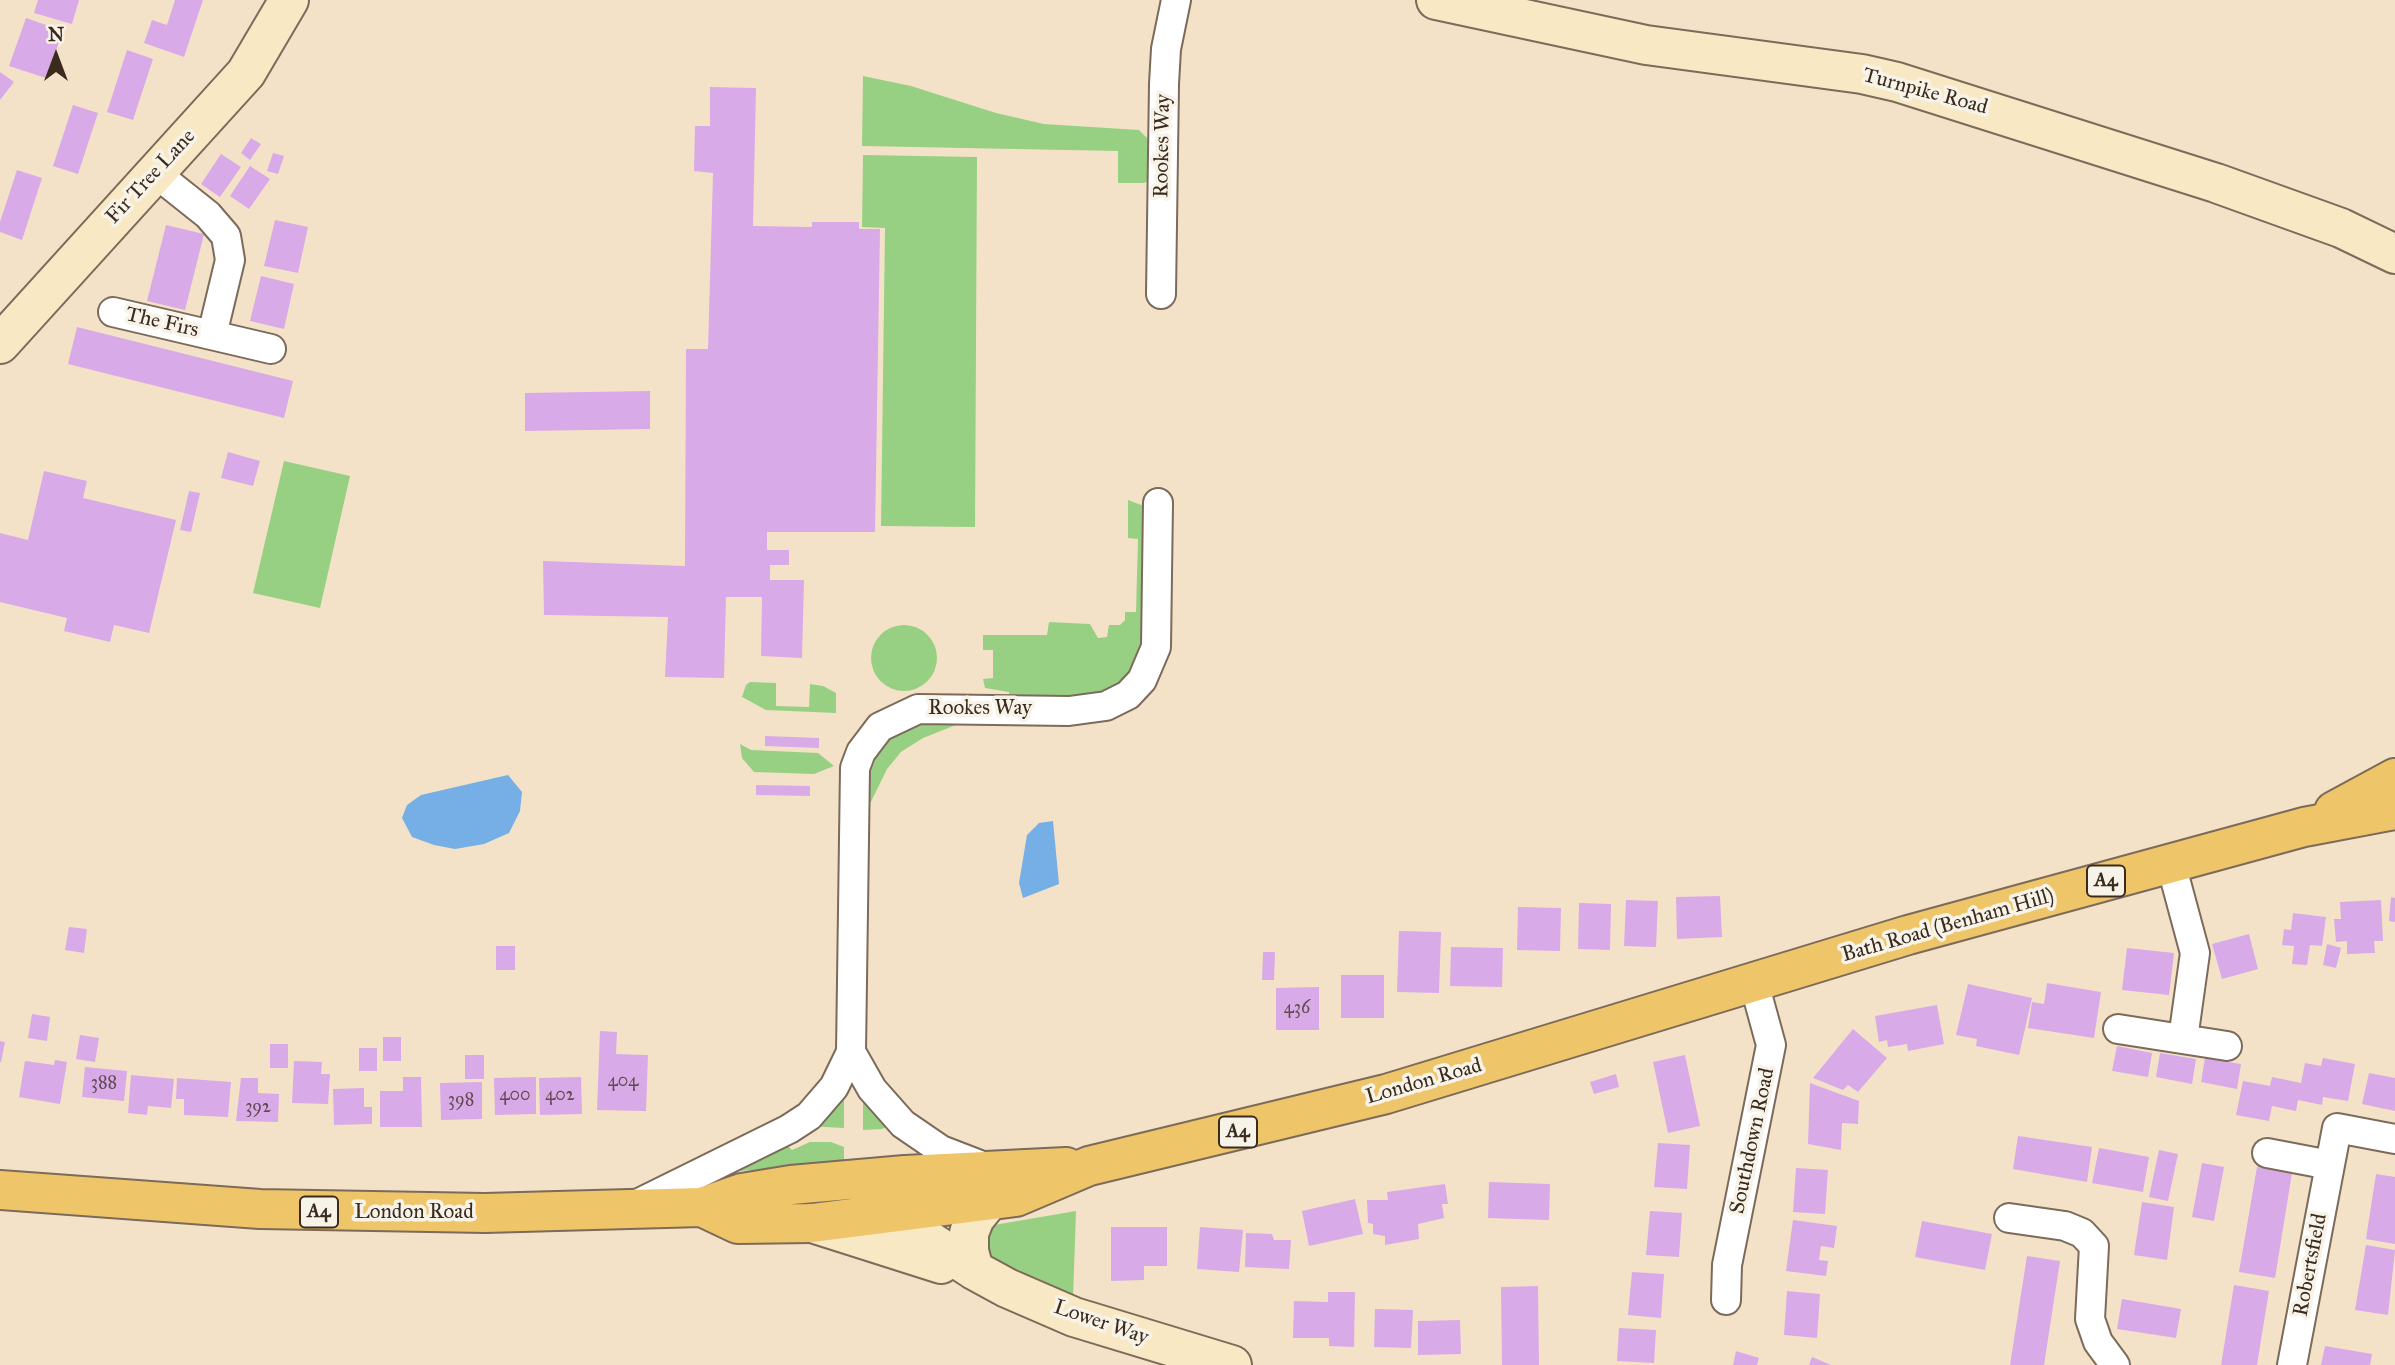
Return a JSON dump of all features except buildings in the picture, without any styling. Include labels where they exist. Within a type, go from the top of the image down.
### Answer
[{"type":"main road","name":"Bath Road (Benham Hill)","points":[[2304,827],[2395,778]]},
{"type":"main road","name":"Bath Road (Benham Hill)","points":[[1754,983],[1908,935],[2304,827],[2395,810]]},
{"type":"main road","name":"London Road","points":[[702,1207],[738,1224],[812,1223],[887,1213],[990,1186],[1089,1166],[1386,1094],[1754,983]]},
{"type":"main road","name":"London Road","points":[[0,1190],[356,1213],[702,1207],[741,1194],[811,1185],[990,1186]]},
{"type":"main road","name":"London Road","points":[[0,1209],[42,1194]]},
{"type":"street","name":"Fir Tree Lane","points":[[0,344],[246,73],[289,0]]},
{"type":"street","name":"Rookes Way","points":[[1161,294],[1164,84],[1166,49],[1176,0]]},
{"type":"street","name":"Turnpike Road","points":[[1436,0],[1646,46],[1862,74],[1909,85],[2217,183],[2341,228],[2395,254]]},
{"type":"street","name":"The Firs","points":[[155,172],[208,215],[226,236],[230,260],[212,335]]},
{"type":"street","name":"The Firs","points":[[113,312],[271,349]]},
{"type":"street","name":"Rookes Way","points":[[628,1209],[733,1159],[809,1116],[834,1087],[851,1052],[855,768],[861,752],[880,727],[918,709],[1069,711],[1106,706],[1128,695],[1142,680],[1156,647],[1158,503]]},
{"type":"street","points":[[2171,864],[2195,953],[2183,1039]]},
{"type":"street","name":"Southdown Road","points":[[1726,1300],[1727,1265],[1772,1045],[1754,983]]},
{"type":"street","points":[[2118,1029],[2227,1046]]},
{"type":"street","points":[[851,1052],[872,1089],[916,1136],[990,1186],[969,1233],[969,1251],[974,1270]]},
{"type":"street","name":"Robertsfield","points":[[2292,1365],[2337,1128],[2395,1139]]},
{"type":"street","points":[[2267,1153],[2330,1165]]},
{"type":"street","name":"Lower Way","points":[[811,1185],[887,1213],[974,1270],[1074,1317],[1232,1365]]},
{"type":"street","points":[[2009,1218],[2065,1226],[2082,1233],[2094,1246],[2090,1320],[2098,1342],[2115,1365]]},
{"type":"street","name":"Lower Way","points":[[812,1223],[928,1262],[974,1270]]},
{"type":"green space","points":[[863,76],[911,86],[996,113],[1044,124],[1139,130],[1151,142],[1150,180],[1144,183],[1118,183],[1118,151],[862,146]]},
{"type":"green space","points":[[863,155],[977,157],[975,527],[881,526],[885,228],[862,227]]},
{"type":"green space","points":[[284,461],[350,476],[320,608],[253,593]]},
{"type":"green space","points":[[1128,500],[1144,506],[1146,512],[1145,636],[1132,668],[1115,686],[1096,696],[1072,700],[1009,699],[1009,692],[985,688],[983,679],[993,678],[993,650],[983,650],[983,635],[1047,635],[1049,622],[1090,624],[1098,638],[1107,637],[1109,625],[1120,625],[1125,620],[1125,612],[1136,612],[1138,539],[1128,538]]},
{"type":"green space","points":[[904,625],[927,635],[937,658],[927,681],[904,691],[881,681],[871,658],[881,635]]},
{"type":"green space","points":[[750,682],[776,683],[776,706],[809,707],[810,684],[823,686],[836,693],[836,713],[766,710],[742,697],[746,685]]},
{"type":"green space","points":[[930,720],[961,723],[923,738],[901,752],[887,769],[865,814],[867,782],[877,754],[897,732]]},
{"type":"green space","points":[[740,744],[751,750],[818,753],[834,766],[814,774],[754,772],[742,758]]},
{"type":"green space","points":[[844,1088],[844,1128],[806,1126]]},
{"type":"green space","points":[[863,1089],[892,1124],[882,1129],[863,1130]]},
{"type":"green space","points":[[782,1140],[792,1150],[810,1142],[831,1142],[844,1147],[844,1165],[737,1171],[734,1166],[754,1155],[762,1160],[782,1149]]},
{"type":"green space","points":[[1076,1211],[1073,1299],[1014,1273],[989,1258],[983,1249],[988,1226]]},
{"type":"water","points":[[508,775],[522,792],[520,811],[509,833],[484,844],[455,849],[434,845],[412,837],[402,818],[407,805],[421,795]]},
{"type":"water","points":[[1053,821],[1059,884],[1023,898],[1019,883],[1027,835],[1039,823]]}]
